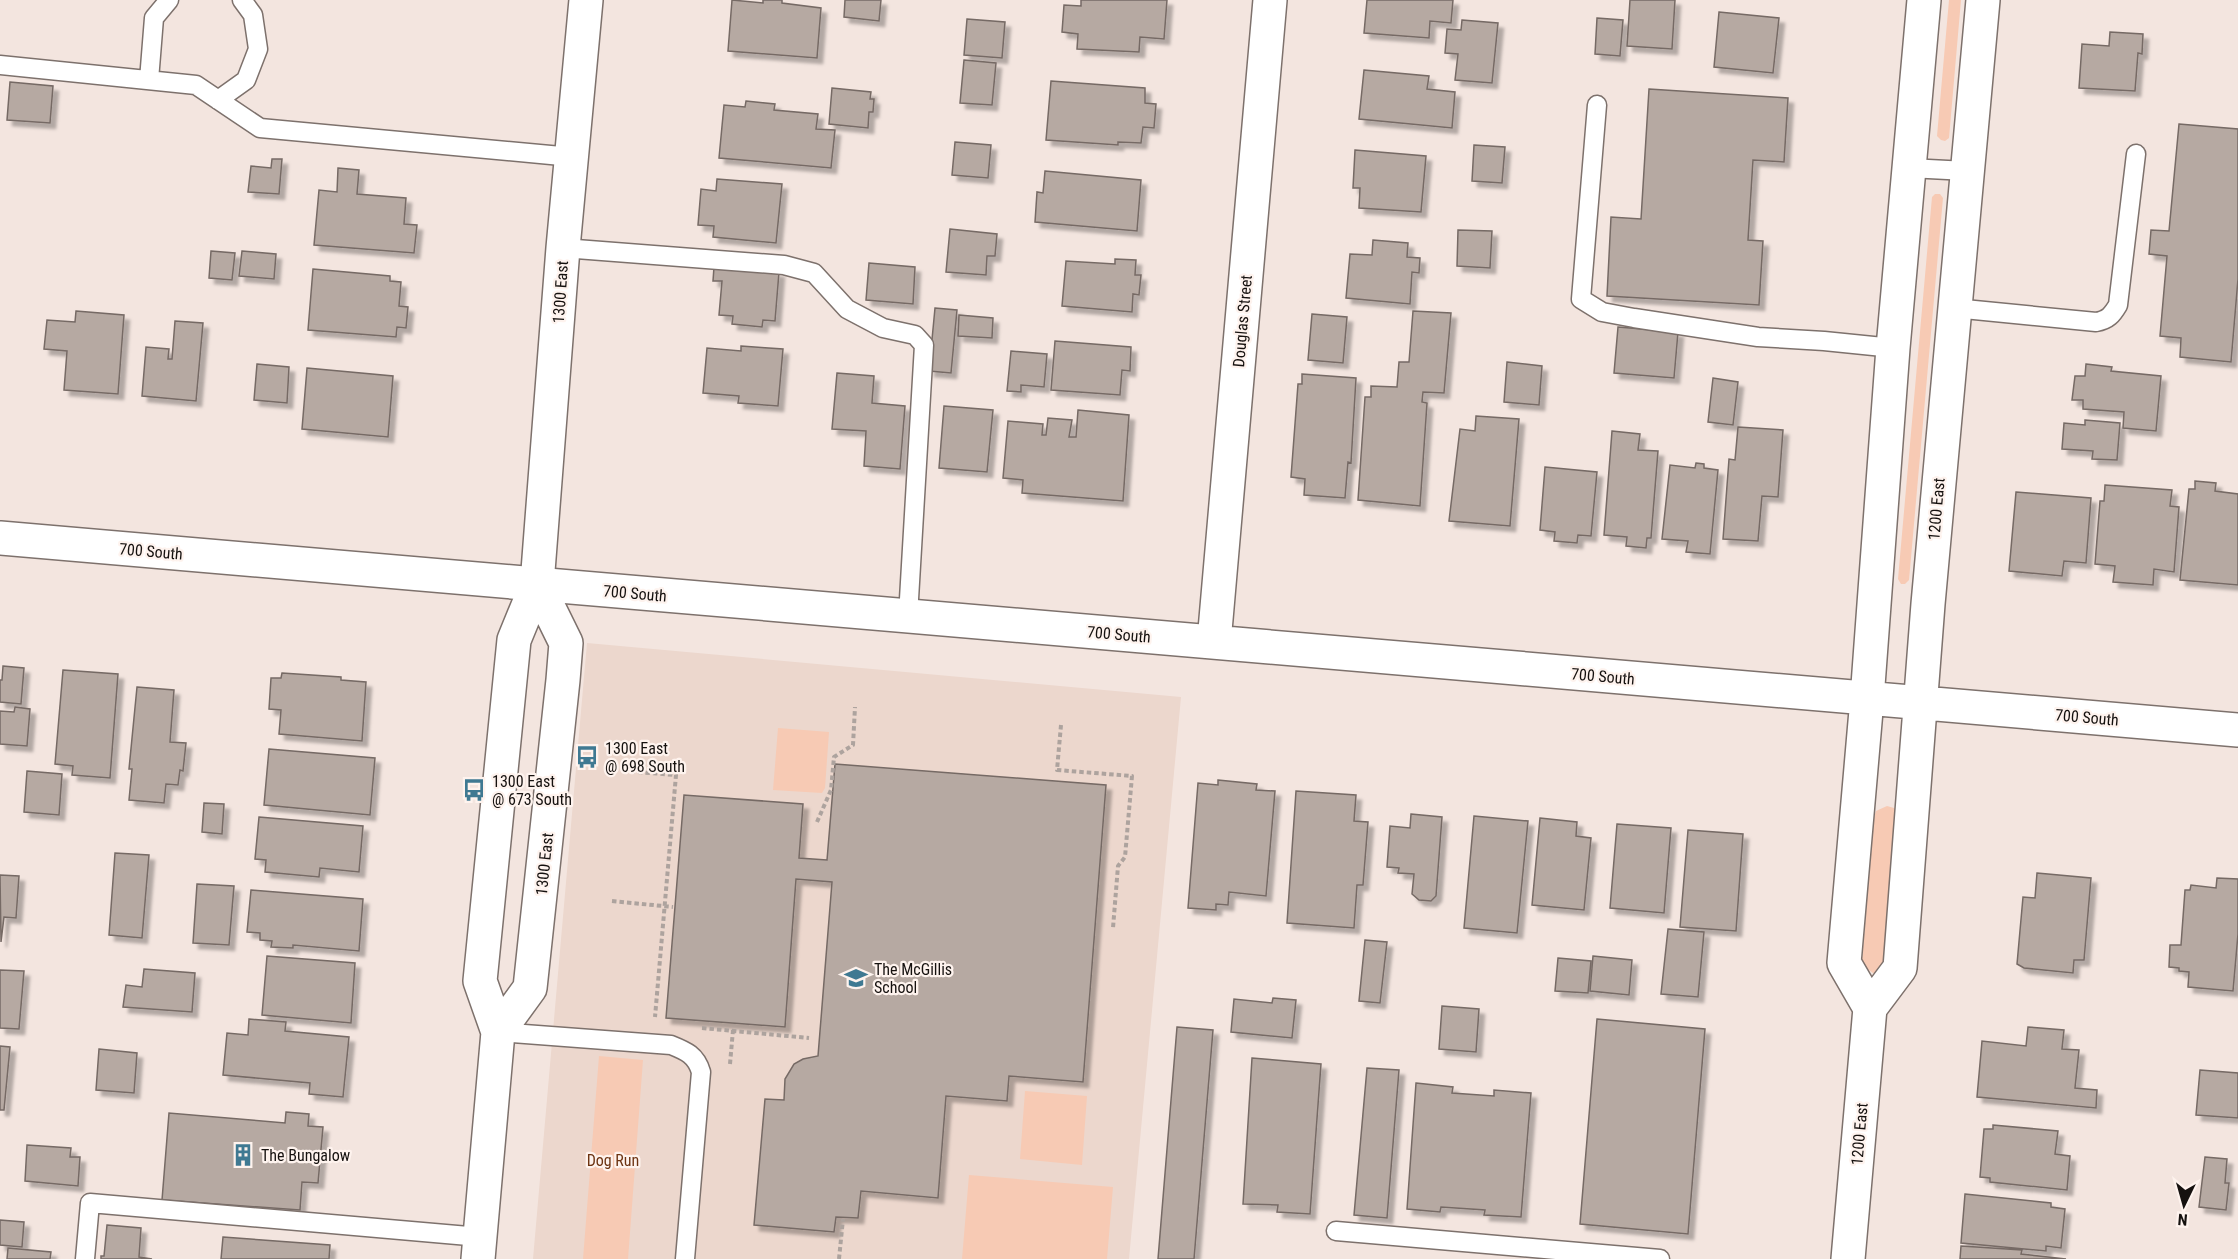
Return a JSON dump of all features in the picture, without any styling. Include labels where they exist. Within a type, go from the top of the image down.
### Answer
[{"type":"street","name":"1300 East","points":[[479,1248],[498,1032],[480,981],[514,640],[537,584],[563,248],[586,0]]},
{"type":"street","name":"Douglas Street","points":[[1214,642],[1270,0]]},
{"type":"street","points":[[1870,1008],[1844,963],[1867,699],[1893,348],[1924,0]]},
{"type":"street","name":"1200 East","points":[[1848,1259],[1870,1008],[1900,968],[1920,703],[1983,0]]},
{"type":"street","name":"700 South","points":[[0,538],[2238,730]]},
{"type":"street","name":"1300 East","points":[[498,1032],[530,988],[563,680],[566,643],[537,584]]},
{"type":"lane","points":[[149,80],[154,18],[169,0]]},
{"type":"lane","points":[[218,100],[246,80],[258,49],[253,15],[242,0]]},
{"type":"lane","points":[[0,64],[196,85],[260,128],[572,157]]},
{"type":"lane","points":[[1597,105],[1581,299],[1602,312],[1634,318],[1758,337],[1824,340],[1893,348]]},
{"type":"lane","points":[[1954,308],[2096,322],[2113,315],[2118,305],[2136,154]]},
{"type":"lane","points":[[1909,168],[1967,171]]},
{"type":"lane","points":[[563,248],[784,265],[814,273],[847,309],[883,328],[915,335],[924,345],[908,616]]},
{"type":"lane","points":[[498,1032],[671,1045],[688,1052],[698,1062],[701,1072],[685,1259]]},
{"type":"lane","points":[[85,1259],[90,1203],[479,1248]]},
{"type":"lane","points":[[1336,1231],[1660,1259]]},
{"type":"path","points":[[817,822],[831,790],[834,756],[853,745],[855,706]]},
{"type":"path","points":[[1061,724],[1057,770],[1132,776],[1125,857],[1118,866],[1113,928]]},
{"type":"path","points":[[623,771],[676,775],[654,1024]]},
{"type":"path","points":[[612,901],[673,907]]},
{"type":"path","points":[[762,1033],[809,1038]]},
{"type":"path","points":[[839,1259],[843,1219]]},
{"type":"shaded area","name":"The McGillis School","points":[[587,643],[1181,697],[1129,1259],[533,1259]]},
{"type":"green space","points":[[1949,0],[1961,0],[1949,138],[1945,141],[1937,136]]},
{"type":"green space","points":[[1940,194],[1943,198],[1909,580],[1901,584],[1898,579],[1932,197]]},
{"type":"green space","points":[[778,728],[829,732],[825,788],[822,793],[773,790]]},
{"type":"green space","points":[[1887,806],[1894,808],[1898,813],[1888,962],[1880,973],[1873,973],[1863,966],[1862,959],[1874,817],[1876,811]]},
{"type":"green space","name":"Dog Run","points":[[599,1056],[643,1060],[628,1259],[583,1259]]},
{"type":"green space","points":[[1025,1091],[1087,1096],[1082,1165],[1020,1159]]},
{"type":"green space","points":[[969,1175],[1113,1187],[1107,1259],[962,1259]]},
{"type":"building","points":[[732,0],[763,3],[763,0],[782,0],[782,3],[821,8],[817,58],[728,51]]},
{"type":"building","points":[[845,0],[881,0],[879,21],[844,17]]},
{"type":"building","points":[[1081,0],[1167,0],[1164,39],[1140,37],[1139,52],[1077,49],[1078,34],[1062,32],[1064,5],[1081,6]]},
{"type":"building","points":[[1367,0],[1453,0],[1451,23],[1430,21],[1429,38],[1364,33]]},
{"type":"building","points":[[1630,0],[1675,0],[1672,49],[1627,46]]},
{"type":"building","points":[[1719,12],[1779,18],[1773,73],[1714,67]]},
{"type":"building","points":[[1597,18],[1623,20],[1620,56],[1595,54]]},
{"type":"building","points":[[967,19],[1005,22],[1002,58],[964,55]]},
{"type":"building","points":[[1462,20],[1498,23],[1492,83],[1455,80],[1458,54],[1445,53],[1447,29],[1461,30]]},
{"type":"building","points":[[2110,32],[2143,34],[2142,54],[2138,53],[2135,91],[2079,88],[2082,44],[2109,46]]},
{"type":"building","points":[[964,60],[996,63],[992,105],[960,103]]},
{"type":"building","points":[[1364,70],[1429,76],[1427,89],[1455,92],[1452,128],[1359,119]]},
{"type":"building","points":[[1051,81],[1145,88],[1145,103],[1156,104],[1154,128],[1143,127],[1141,143],[1118,142],[1118,145],[1046,140]]},
{"type":"building","points":[[10,82],[53,86],[50,123],[7,120]]},
{"type":"building","points":[[832,88],[871,92],[870,99],[874,99],[873,112],[869,112],[868,128],[829,124]]},
{"type":"building","points":[[1649,89],[1788,98],[1784,162],[1753,160],[1748,240],[1763,241],[1759,305],[1607,296],[1611,217],[1641,219]]},
{"type":"building","points":[[746,101],[775,104],[774,110],[818,114],[816,129],[835,130],[831,168],[719,158],[724,105],[745,107]]},
{"type":"building","points":[[2179,124],[2238,129],[2238,279],[2231,362],[2180,357],[2181,338],[2160,336],[2167,256],[2149,254],[2151,230],[2169,231]]},
{"type":"building","points":[[955,142],[991,145],[988,178],[952,175]]},
{"type":"building","points":[[1474,145],[1505,147],[1502,183],[1472,181]]},
{"type":"building","points":[[1355,150],[1426,156],[1421,212],[1359,208],[1360,188],[1353,188]]},
{"type":"building","points":[[272,159],[282,159],[279,194],[248,192],[251,166],[271,168]]},
{"type":"building","points":[[338,168],[359,170],[357,194],[406,198],[404,224],[417,225],[414,253],[314,245],[319,190],[337,192]]},
{"type":"building","points":[[1045,171],[1141,180],[1137,231],[1035,222],[1037,192],[1043,193]]},
{"type":"building","points":[[717,179],[782,184],[776,243],[713,237],[714,226],[698,225],[701,189],[716,191]]},
{"type":"building","points":[[950,229],[997,234],[995,256],[987,256],[986,275],[946,272]]},
{"type":"building","points":[[1458,230],[1492,231],[1490,268],[1457,266]]},
{"type":"building","points":[[1373,240],[1408,243],[1407,257],[1420,258],[1419,273],[1412,272],[1410,304],[1346,298],[1350,254],[1372,255]]},
{"type":"building","points":[[211,251],[235,253],[232,280],[209,278]]},
{"type":"building","points":[[242,251],[276,254],[274,279],[239,276]]},
{"type":"building","points":[[1115,259],[1136,260],[1135,275],[1141,275],[1139,295],[1133,294],[1132,312],[1062,306],[1066,261],[1115,264]]},
{"type":"building","points":[[869,263],[915,267],[913,304],[866,300]]},
{"type":"building","points":[[714,267],[779,272],[775,321],[763,320],[762,327],[732,324],[733,316],[719,315],[722,281],[713,281]]},
{"type":"building","points":[[313,269],[390,276],[390,281],[401,282],[399,306],[408,307],[406,328],[397,327],[396,337],[308,330]]},
{"type":"building","points":[[935,308],[957,310],[951,373],[929,371]]},
{"type":"building","points":[[76,311],[124,315],[118,394],[64,390],[67,351],[44,349],[47,320],[75,322]]},
{"type":"building","points":[[1413,311],[1451,313],[1444,393],[1423,392],[1422,402],[1427,403],[1420,506],[1358,500],[1365,397],[1371,397],[1371,386],[1397,387],[1399,362],[1409,362]]},
{"type":"building","points":[[1312,314],[1347,317],[1343,363],[1308,360]]},
{"type":"building","points":[[959,315],[993,318],[992,338],[958,336]]},
{"type":"building","points":[[175,321],[203,323],[196,401],[142,396],[146,347],[169,349],[168,359],[172,359]]},
{"type":"building","points":[[1618,327],[1678,332],[1674,378],[1614,373]]},
{"type":"building","points":[[1055,341],[1131,347],[1130,371],[1122,370],[1120,395],[1051,390]]},
{"type":"building","points":[[741,346],[783,349],[778,406],[738,403],[739,396],[703,393],[707,348],[741,351]]},
{"type":"building","points":[[1011,351],[1047,354],[1044,387],[1021,385],[1021,392],[1007,391]]},
{"type":"building","points":[[1507,362],[1542,366],[1539,405],[1504,402]]},
{"type":"building","points":[[257,364],[289,367],[287,403],[254,400]]},
{"type":"building","points":[[2086,364],[2112,367],[2111,371],[2161,376],[2156,431],[2123,428],[2124,412],[2083,409],[2083,400],[2072,400],[2075,376],[2085,376]]},
{"type":"building","points":[[307,368],[393,376],[388,437],[302,429]]},
{"type":"building","points":[[837,373],[874,376],[872,403],[905,406],[900,469],[864,466],[866,431],[832,429]]},
{"type":"building","points":[[1302,374],[1356,378],[1351,463],[1348,462],[1345,498],[1304,495],[1305,479],[1291,477],[1298,384],[1302,384]]},
{"type":"building","points":[[1713,378],[1738,382],[1733,425],[1708,422]]},
{"type":"building","points":[[944,406],[993,410],[987,472],[939,468]]},
{"type":"building","points":[[1078,410],[1129,415],[1123,501],[1022,493],[1023,480],[1003,478],[1008,421],[1043,424],[1042,435],[1046,435],[1048,418],[1072,420],[1069,437],[1076,437]]},
{"type":"building","points":[[1476,416],[1519,419],[1510,526],[1449,521],[1460,429],[1475,431]]},
{"type":"building","points":[[2085,420],[2120,423],[2117,460],[2092,459],[2093,451],[2062,449],[2064,423],[2085,425]]},
{"type":"building","points":[[1738,427],[1783,430],[1778,497],[1762,496],[1758,541],[1723,539],[1729,459],[1735,460]]},
{"type":"building","points":[[1612,431],[1640,434],[1638,450],[1658,451],[1651,538],[1647,538],[1646,548],[1626,546],[1627,537],[1604,535]]},
{"type":"building","points":[[1696,463],[1704,464],[1704,468],[1718,470],[1710,554],[1686,552],[1688,541],[1662,539],[1670,465],[1695,468]]},
{"type":"building","points":[[1545,467],[1597,472],[1591,536],[1578,535],[1577,543],[1554,541],[1555,532],[1540,530]]},
{"type":"building","points":[[2195,481],[2216,483],[2215,491],[2238,494],[2238,585],[2180,580],[2189,489],[2195,489]]},
{"type":"building","points":[[2105,485],[2172,490],[2170,506],[2179,507],[2174,572],[2154,569],[2153,585],[2113,582],[2115,566],[2095,564],[2100,501],[2104,501]]},
{"type":"building","points":[[2016,492],[2091,498],[2086,563],[2064,561],[2062,576],[2009,571]]},
{"type":"building","points":[[3,666],[24,668],[21,704],[0,702],[0,680],[2,680]]},
{"type":"building","points":[[63,670],[118,674],[110,778],[72,775],[73,766],[55,764]]},
{"type":"building","points":[[282,673],[341,677],[341,680],[366,682],[362,741],[279,734],[281,710],[269,709],[271,678],[281,678]]},
{"type":"building","points":[[137,687],[174,690],[170,742],[186,743],[183,771],[180,770],[178,785],[166,784],[164,803],[129,800],[132,769],[129,769]]},
{"type":"building","points":[[15,707],[30,709],[27,746],[0,744],[0,711],[14,712]]},
{"type":"building","points":[[269,749],[375,758],[370,815],[264,805]]},
{"type":"building","points":[[835,764],[1106,785],[1083,1082],[1009,1076],[1007,1101],[946,1096],[938,1198],[861,1191],[858,1218],[836,1217],[834,1232],[754,1225],[765,1099],[784,1100],[785,1079],[794,1064],[803,1059],[818,1056],[832,882],[796,879],[785,1027],[666,1018],[684,795],[803,804],[799,858],[827,860]]},
{"type":"building","points":[[27,771],[62,774],[59,815],[24,812]]},
{"type":"building","points":[[1218,780],[1257,784],[1256,790],[1275,791],[1266,896],[1229,892],[1228,905],[1216,904],[1216,910],[1188,908],[1198,783],[1218,785]]},
{"type":"building","points":[[1296,791],[1356,795],[1354,821],[1368,822],[1363,885],[1357,885],[1354,928],[1287,923]]},
{"type":"building","points":[[204,803],[224,804],[222,834],[202,832]]},
{"type":"building","points":[[1411,814],[1442,817],[1436,896],[1431,901],[1419,900],[1412,894],[1414,874],[1398,873],[1399,868],[1387,867],[1390,826],[1410,828]]},
{"type":"building","points":[[1474,816],[1528,821],[1517,933],[1464,928]]},
{"type":"building","points":[[259,817],[363,826],[359,872],[320,868],[319,877],[265,872],[266,860],[255,859]]},
{"type":"building","points":[[1540,818],[1577,822],[1576,836],[1591,838],[1584,910],[1532,905]]},
{"type":"building","points":[[1617,824],[1671,828],[1664,913],[1610,908]]},
{"type":"building","points":[[1688,830],[1743,834],[1736,931],[1680,927]]},
{"type":"building","points":[[115,853],[149,855],[142,938],[109,935]]},
{"type":"building","points":[[2037,873],[2091,878],[2084,960],[2074,960],[2073,973],[2024,968],[2017,964],[2023,897],[2035,898]]},
{"type":"building","points":[[0,875],[19,876],[16,918],[4,917],[1,942]]},
{"type":"building","points":[[2217,878],[2238,879],[2238,934],[2233,991],[2188,987],[2189,972],[2169,967],[2170,945],[2181,945],[2185,890],[2190,890],[2191,885],[2216,888]]},
{"type":"building","points":[[197,884],[234,886],[229,945],[193,943]]},
{"type":"building","points":[[251,890],[363,899],[359,951],[293,945],[293,948],[271,947],[272,941],[260,940],[260,933],[247,932]]},
{"type":"building","points":[[1668,929],[1704,932],[1698,997],[1661,994]]},
{"type":"building","points":[[1365,940],[1387,942],[1380,1003],[1359,1001]]},
{"type":"building","points":[[267,956],[355,963],[351,1023],[262,1015]]},
{"type":"building","points":[[1593,956],[1632,960],[1629,995],[1590,991]]},
{"type":"building","points":[[1558,958],[1591,961],[1588,993],[1555,991]]},
{"type":"building","points":[[144,969],[195,973],[192,1012],[123,1007],[126,985],[142,987]]},
{"type":"building","points":[[0,970],[24,971],[19,1029],[0,1028]]},
{"type":"building","points":[[1273,998],[1296,1000],[1292,1038],[1231,1032],[1234,999],[1272,1003]]},
{"type":"building","points":[[1442,1006],[1479,1009],[1476,1052],[1439,1049]]},
{"type":"building","points":[[249,1019],[286,1022],[285,1031],[349,1037],[343,1097],[309,1094],[310,1083],[223,1075],[227,1033],[248,1035]]},
{"type":"building","points":[[1597,1019],[1705,1029],[1688,1234],[1580,1224]]},
{"type":"building","points":[[1177,1027],[1213,1030],[1194,1259],[1158,1259]]},
{"type":"building","points":[[2028,1027],[2064,1030],[2062,1049],[2079,1050],[2075,1088],[2097,1090],[2096,1108],[1977,1097],[1982,1041],[2026,1046]]},
{"type":"building","points":[[0,1046],[10,1047],[4,1110],[0,1110]]},
{"type":"building","points":[[99,1049],[137,1053],[134,1093],[96,1090]]},
{"type":"building","points":[[1252,1058],[1321,1064],[1310,1214],[1277,1212],[1278,1205],[1243,1204]]},
{"type":"building","points":[[1367,1068],[1399,1070],[1387,1218],[1354,1215]]},
{"type":"building","points":[[2200,1070],[2238,1073],[2238,1118],[2196,1115]]},
{"type":"building","points":[[1416,1083],[1453,1087],[1452,1093],[1494,1096],[1494,1090],[1531,1093],[1521,1217],[1484,1215],[1485,1210],[1441,1207],[1440,1212],[1407,1209]]},
{"type":"building","name":"The Bungalow","points":[[286,1112],[309,1114],[308,1126],[323,1127],[318,1183],[302,1182],[300,1210],[162,1200],[169,1113],[285,1123]]},
{"type":"building","points":[[1993,1125],[2058,1131],[2055,1154],[2070,1156],[2067,1190],[1990,1182],[1990,1178],[1980,1177],[1984,1129],[1993,1129]]},
{"type":"building","points":[[27,1145],[71,1148],[70,1157],[80,1157],[78,1186],[25,1181]]},
{"type":"building","points":[[2205,1157],[2227,1159],[2225,1183],[2229,1183],[2226,1210],[2199,1207]]},
{"type":"building","points":[[1965,1194],[2051,1203],[2051,1207],[2065,1209],[2061,1248],[2046,1246],[2046,1251],[1961,1243]]},
{"type":"building","points":[[0,1220],[24,1222],[22,1247],[0,1245]]},
{"type":"building","points":[[107,1225],[141,1228],[139,1257],[152,1259],[101,1259],[101,1256],[104,1256]]},
{"type":"building","points":[[223,1237],[330,1245],[329,1259],[221,1259]]},
{"type":"building","points":[[1961,1246],[2022,1250],[2021,1254],[2066,1259],[1960,1259]]},
{"type":"building","points":[[8,1248],[51,1252],[50,1259],[7,1259]]},
{"type":"place","name":"1300 East @ 698 South","points":[[587,757]]},
{"type":"place","name":"1300 East @ 673 South","points":[[474,790]]},
{"type":"place","name":"The McGillis School","points":[[856,978]]},
{"type":"place","name":"The Bungalow","points":[[243,1155]]}]
